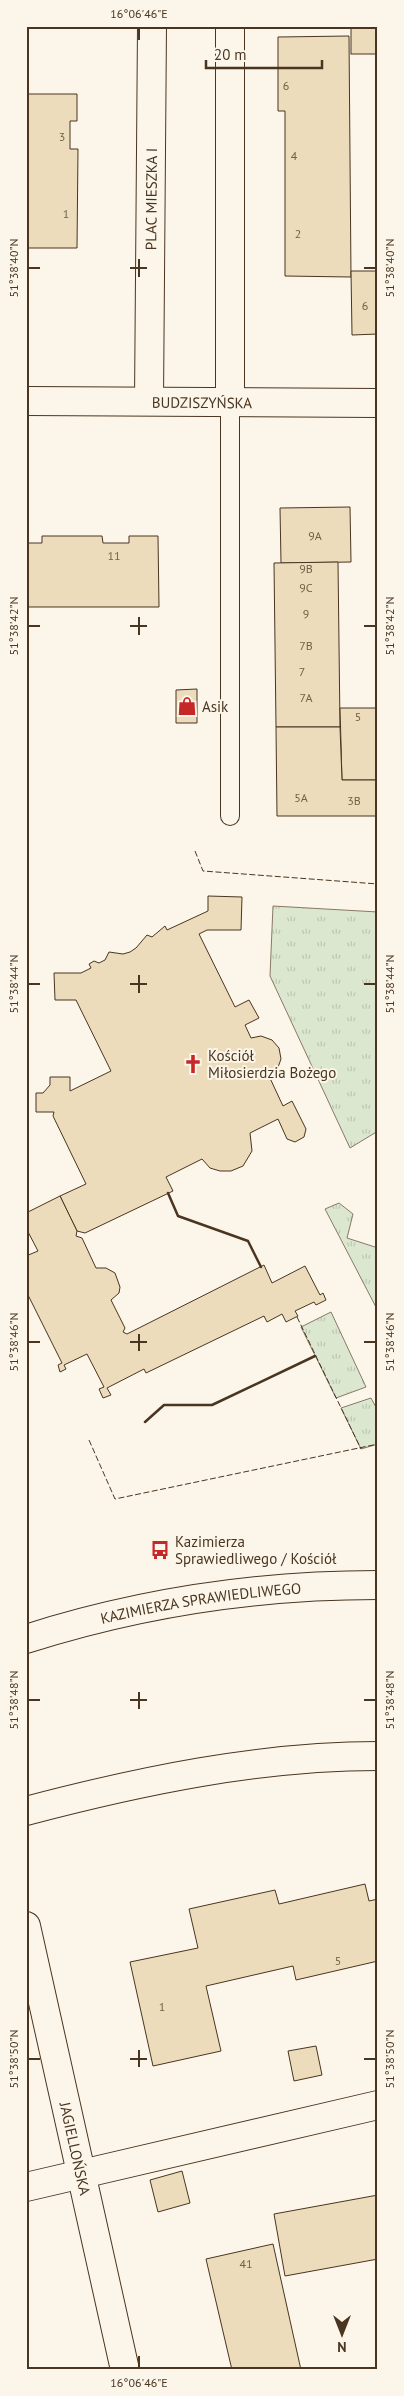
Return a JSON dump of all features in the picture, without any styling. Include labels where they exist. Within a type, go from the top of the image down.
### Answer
[{"type":"street","name":"PLAC MIESZKA I","points":[[149,401],[152,26]]},
{"type":"street","points":[[230,26],[230,402]]},
{"type":"street","name":"BUDZISZYŃSKA","points":[[26,402],[149,401],[378,404]]},
{"type":"street","points":[[345,1586],[378,1567]]},
{"type":"street","name":"KAZIMIERZA SPRAWIEDLIWEGO","points":[[26,1639],[122,1613],[172,1603],[237,1594],[378,1585]]},
{"type":"street","points":[[26,1811],[184,1775],[276,1762],[378,1756]]},
{"type":"street","name":"JAGIELLOŃSKA","points":[[26,1926],[125,2370]]},
{"type":"street","points":[[26,2187],[82,2176],[378,2104]]},
{"type":"lane","points":[[230,402],[230,816]]},
{"type":"green space","points":[[273,906],[378,912],[378,1131],[350,1148],[270,976]]},
{"type":"green space","points":[[339,1203],[353,1214],[347,1238],[378,1248],[378,1311],[325,1209]]},
{"type":"green space","points":[[331,1312],[366,1387],[336,1398],[301,1327]]},
{"type":"green space","points":[[371,1398],[378,1411],[378,1444],[361,1449],[341,1408]]},
{"type":"building","points":[[351,26],[378,26],[378,54],[351,54]]},
{"type":"building","points":[[349,36],[351,277],[285,276],[285,111],[278,111],[278,37]]},
{"type":"building","points":[[26,94],[77,94],[77,121],[70,121],[70,149],[78,149],[77,248],[26,248]]},
{"type":"building","points":[[351,271],[378,271],[378,334],[352,335]]},
{"type":"building","points":[[350,507],[351,562],[281,563],[280,508]]},
{"type":"building","points":[[42,536],[102,536],[103,543],[129,543],[129,536],[158,536],[159,607],[26,607],[26,543],[42,543]]},
{"type":"building","points":[[338,562],[340,727],[276,727],[274,563]]},
{"type":"building","name":"Asik","points":[[197,689],[197,723],[176,723],[176,690]]},
{"type":"building","points":[[340,708],[378,708],[378,780],[342,780]]},
{"type":"building","points":[[276,727],[340,727],[342,780],[377,780],[377,816],[277,816]]},
{"type":"building","name":"Kościół Miłosierdzia Bożego","points":[[208,896],[242,897],[241,930],[207,930],[199,934],[235,1007],[249,1000],[259,1018],[245,1025],[251,1038],[261,1036],[272,1040],[279,1048],[281,1059],[277,1070],[269,1076],[283,1106],[292,1101],[306,1129],[304,1137],[295,1142],[287,1139],[278,1119],[250,1133],[252,1151],[243,1166],[231,1171],[220,1171],[210,1168],[202,1159],[166,1177],[173,1191],[85,1233],[77,1231],[60,1196],[86,1184],[53,1116],[54,1112],[36,1112],[36,1093],[43,1093],[50,1085],[50,1077],[70,1077],[70,1091],[111,1071],[76,1000],[55,1000],[54,973],[81,973],[91,968],[89,964],[94,961],[99,963],[105,960],[109,952],[123,954],[130,952],[147,935],[152,937],[165,926],[167,930],[208,911]]},
{"type":"building","points":[[60,1196],[77,1231],[76,1236],[82,1238],[96,1268],[106,1268],[115,1273],[120,1287],[119,1293],[111,1300],[125,1328],[123,1332],[127,1334],[264,1265],[272,1283],[305,1266],[320,1295],[323,1293],[326,1300],[316,1305],[314,1302],[295,1311],[298,1316],[286,1322],[282,1314],[267,1322],[264,1316],[146,1373],[144,1369],[107,1388],[111,1395],[103,1398],[99,1389],[104,1387],[87,1354],[64,1365],[66,1369],[60,1372],[58,1365],[62,1363],[26,1291],[26,1256],[38,1251],[26,1228],[26,1213]]},
{"type":"building","points":[[365,1884],[369,1901],[378,1899],[378,1961],[296,1980],[293,1966],[206,1986],[221,2051],[153,2066],[130,1962],[198,1948],[189,1909],[275,1890],[279,1904]]},
{"type":"building","points":[[316,2046],[322,2075],[294,2081],[288,2051]]},
{"type":"building","points":[[182,2171],[190,2203],[158,2212],[150,2180]]},
{"type":"building","points":[[378,2195],[378,2259],[285,2276],[274,2214]]},
{"type":"building","points":[[273,2244],[301,2370],[232,2370],[206,2259]]},
{"type":"fence","points":[[195,851],[203,871],[378,884]]},
{"type":"fence","points":[[297,1317],[361,1449]]},
{"type":"fence","points":[[89,1440],[115,1499],[378,1444]]},
{"type":"wall","points":[[168,1193],[178,1216],[248,1241],[261,1267]]},
{"type":"wall","points":[[145,1422],[164,1405],[212,1405],[315,1356]]},
{"type":"place","name":"Asik","points":[[187,706]]},
{"type":"place","name":"Kościół Miłosierdzia Bożego","points":[[193,1064]]},
{"type":"place","name":"Kazimierza Sprawiedliwego / Kościół","points":[[160,1550]]}]
